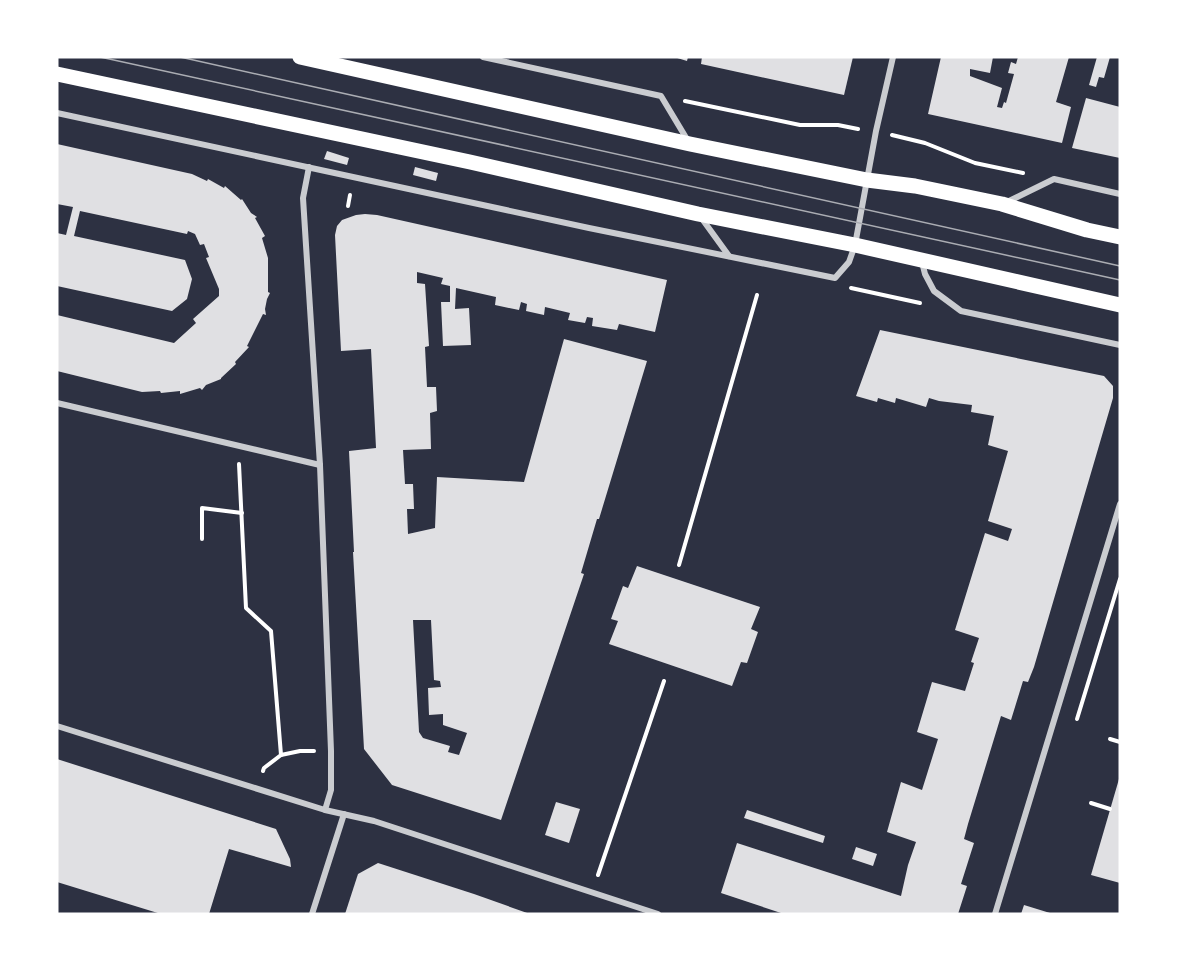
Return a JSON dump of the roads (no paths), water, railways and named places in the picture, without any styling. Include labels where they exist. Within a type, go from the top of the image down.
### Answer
[{"type":"main road","points":[[300,57],[690,144],[867,180],[915,186],[1002,204],[1087,230],[1120,237]]},
{"type":"main road","points":[[57,74],[470,162],[698,214],[855,245],[1120,305]]},
{"type":"street","points":[[483,57],[661,96],[690,144]]},
{"type":"street","points":[[57,113],[589,228],[835,278],[849,262],[855,245],[876,131],[893,57]]},
{"type":"street","points":[[309,167],[303,198],[320,465],[331,751],[331,790],[325,810]]},
{"type":"street","points":[[1002,204],[1054,179],[1120,194]]},
{"type":"street","points":[[698,214],[729,257]]},
{"type":"street","points":[[922,261],[934,291],[961,311],[1120,345]]},
{"type":"street","points":[[57,403],[320,465]]},
{"type":"street","points":[[995,914],[1120,504]]},
{"type":"street","points":[[57,726],[325,810],[374,821],[658,914]]},
{"type":"street","points":[[312,914],[344,814]]},
{"type":"tram line","points":[[100,57],[1120,280]]},
{"type":"tram line","points":[[180,57],[1120,266]]}]
